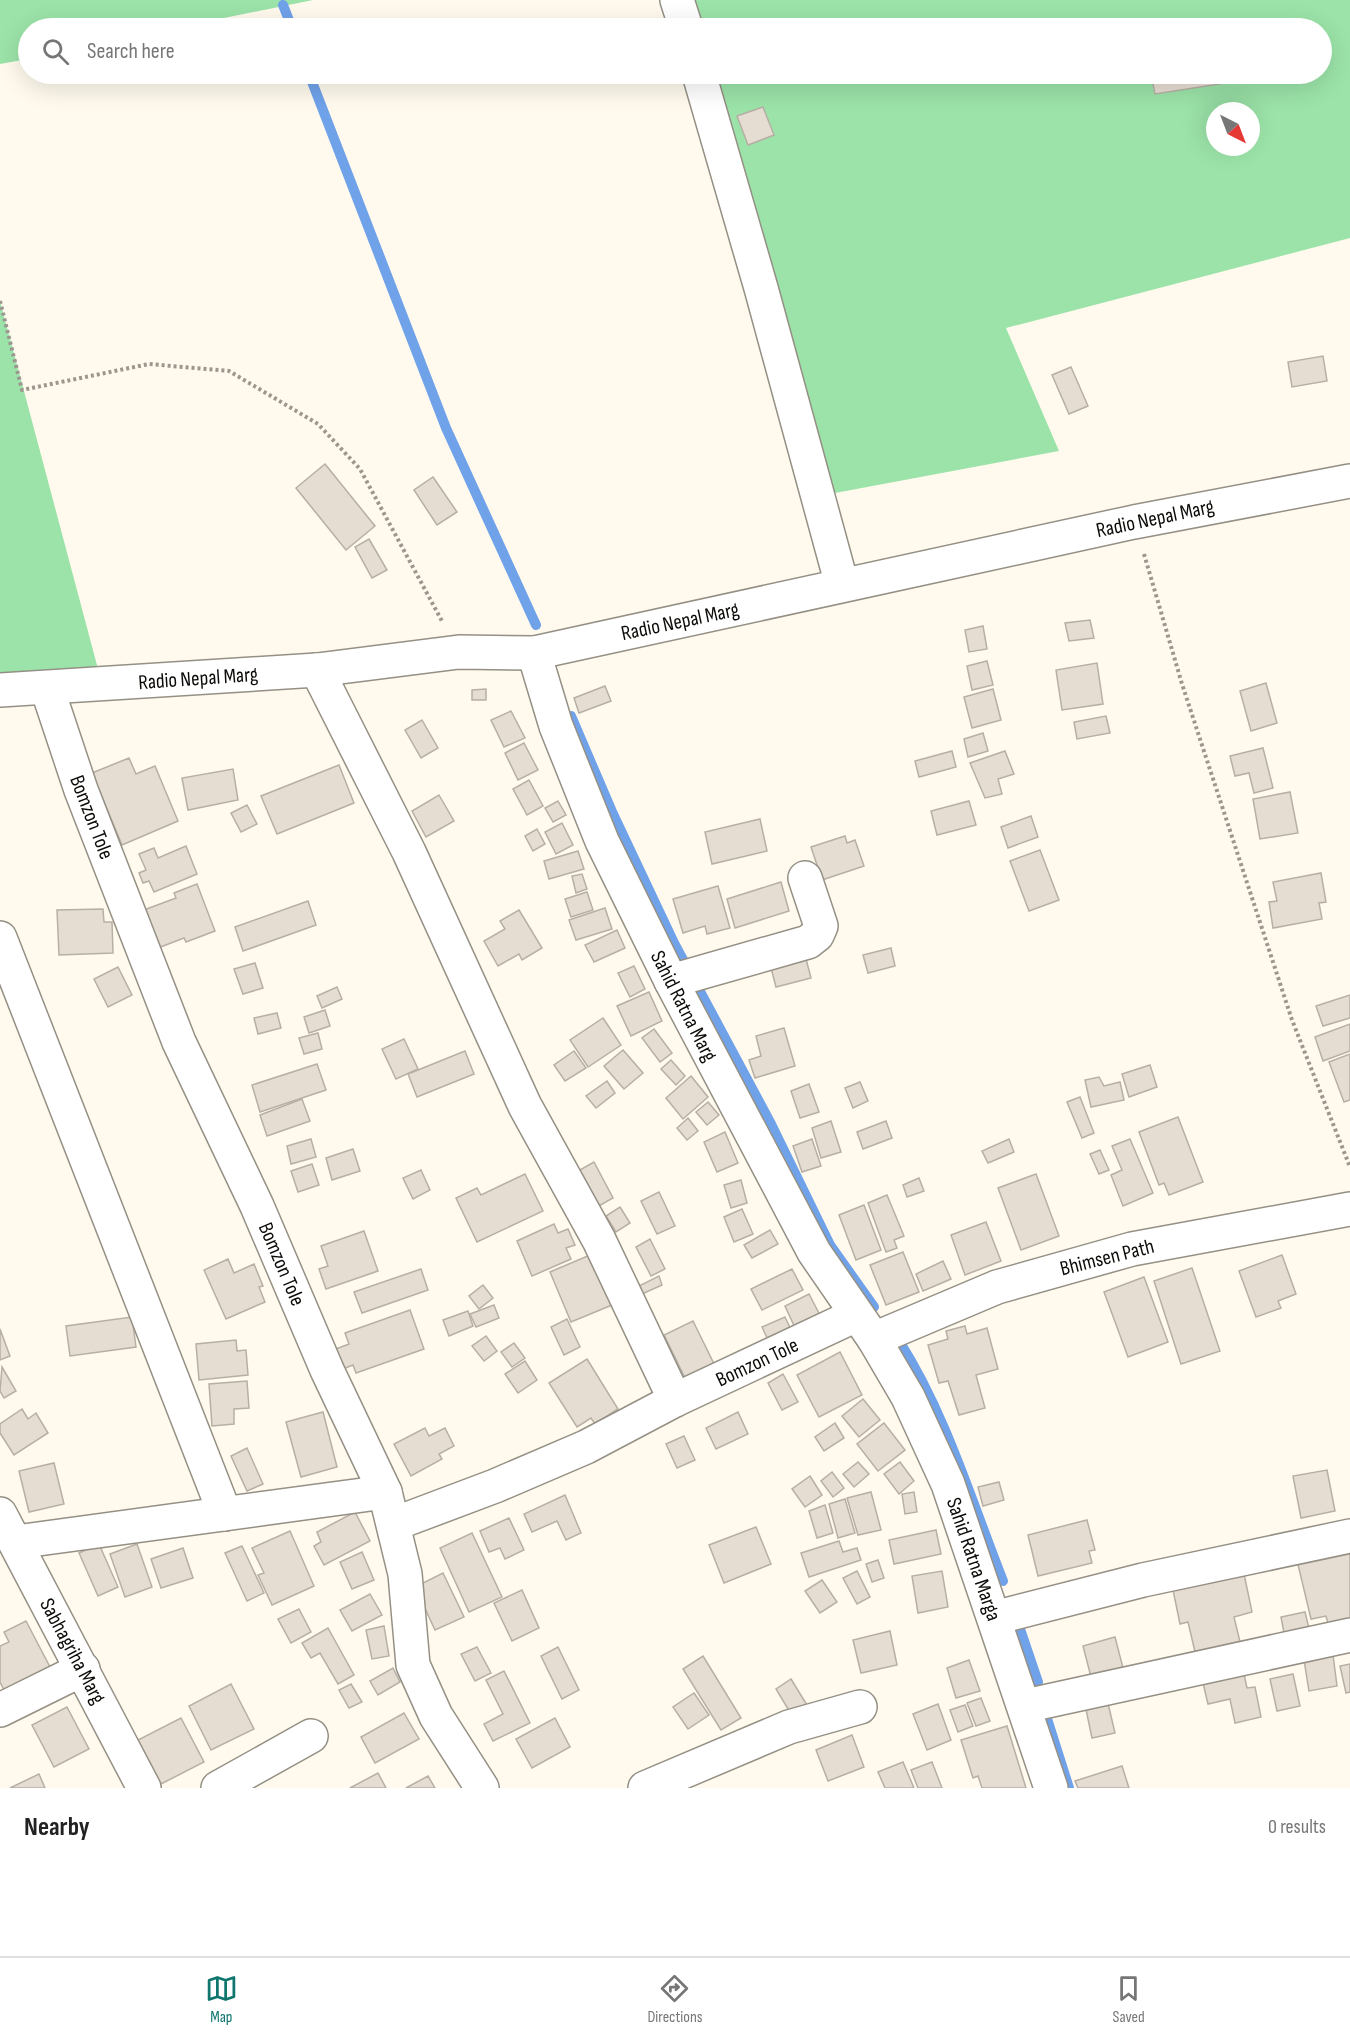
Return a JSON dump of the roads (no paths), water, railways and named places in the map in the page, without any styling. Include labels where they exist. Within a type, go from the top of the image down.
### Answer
[{"type":"street","points":[[677,0],[683,18]]},
{"type":"street","points":[[702,84],[761,288],[842,585]]},
{"type":"street","name":"Radio Nepal Marg","points":[[0,690],[317,670],[459,652],[534,653],[1134,522],[1350,481]]},
{"type":"street","name":"Sahid Ratna Marg","points":[[534,653],[556,726],[602,842],[671,981],[814,1252],[865,1327]]},
{"type":"street","points":[[317,670],[409,852],[525,1106],[599,1240],[675,1400]]},
{"type":"street","name":"Bomzon Tole","points":[[47,688],[81,790],[179,1042],[257,1206],[327,1370],[385,1492],[405,1574],[413,1665],[436,1716],[482,1788]]},
{"type":"street","points":[[671,981],[808,942],[818,935],[821,926],[805,878]]},
{"type":"street","points":[[0,938],[225,1514]]},
{"type":"street","name":"Bhimsen Path","points":[[865,1327],[1132,1249],[1350,1209]]},
{"type":"street","name":"Bomzon Tole","points":[[394,1524],[586,1447],[675,1400],[865,1327]]},
{"type":"street","name":"Sahid Ratna Marga","points":[[865,1327],[908,1397],[948,1484],[1051,1788]]},
{"type":"street","points":[[6,1528],[225,1514],[385,1492]]},
{"type":"street","name":"Sabhagriha Marg","points":[[6,1528],[83,1669],[144,1788]]},
{"type":"street","points":[[994,1618],[1143,1580],[1350,1536]]},
{"type":"street","points":[[1025,1706],[1350,1635]]},
{"type":"street","points":[[0,1710],[83,1669]]},
{"type":"street","points":[[645,1788],[789,1727],[860,1707]]},
{"type":"street","points":[[218,1788],[311,1736]]},
{"type":"waterway","points":[[283,5],[288,18]]},
{"type":"waterway","points":[[313,84],[446,428],[536,625]]},
{"type":"waterway","points":[[571,716],[613,814],[673,941],[770,1122],[830,1245],[874,1307]]},
{"type":"waterway","points":[[899,1341],[931,1398],[1003,1581]]},
{"type":"waterway","points":[[1016,1617],[1038,1682]]},
{"type":"waterway","points":[[1043,1706],[1069,1788]]}]
